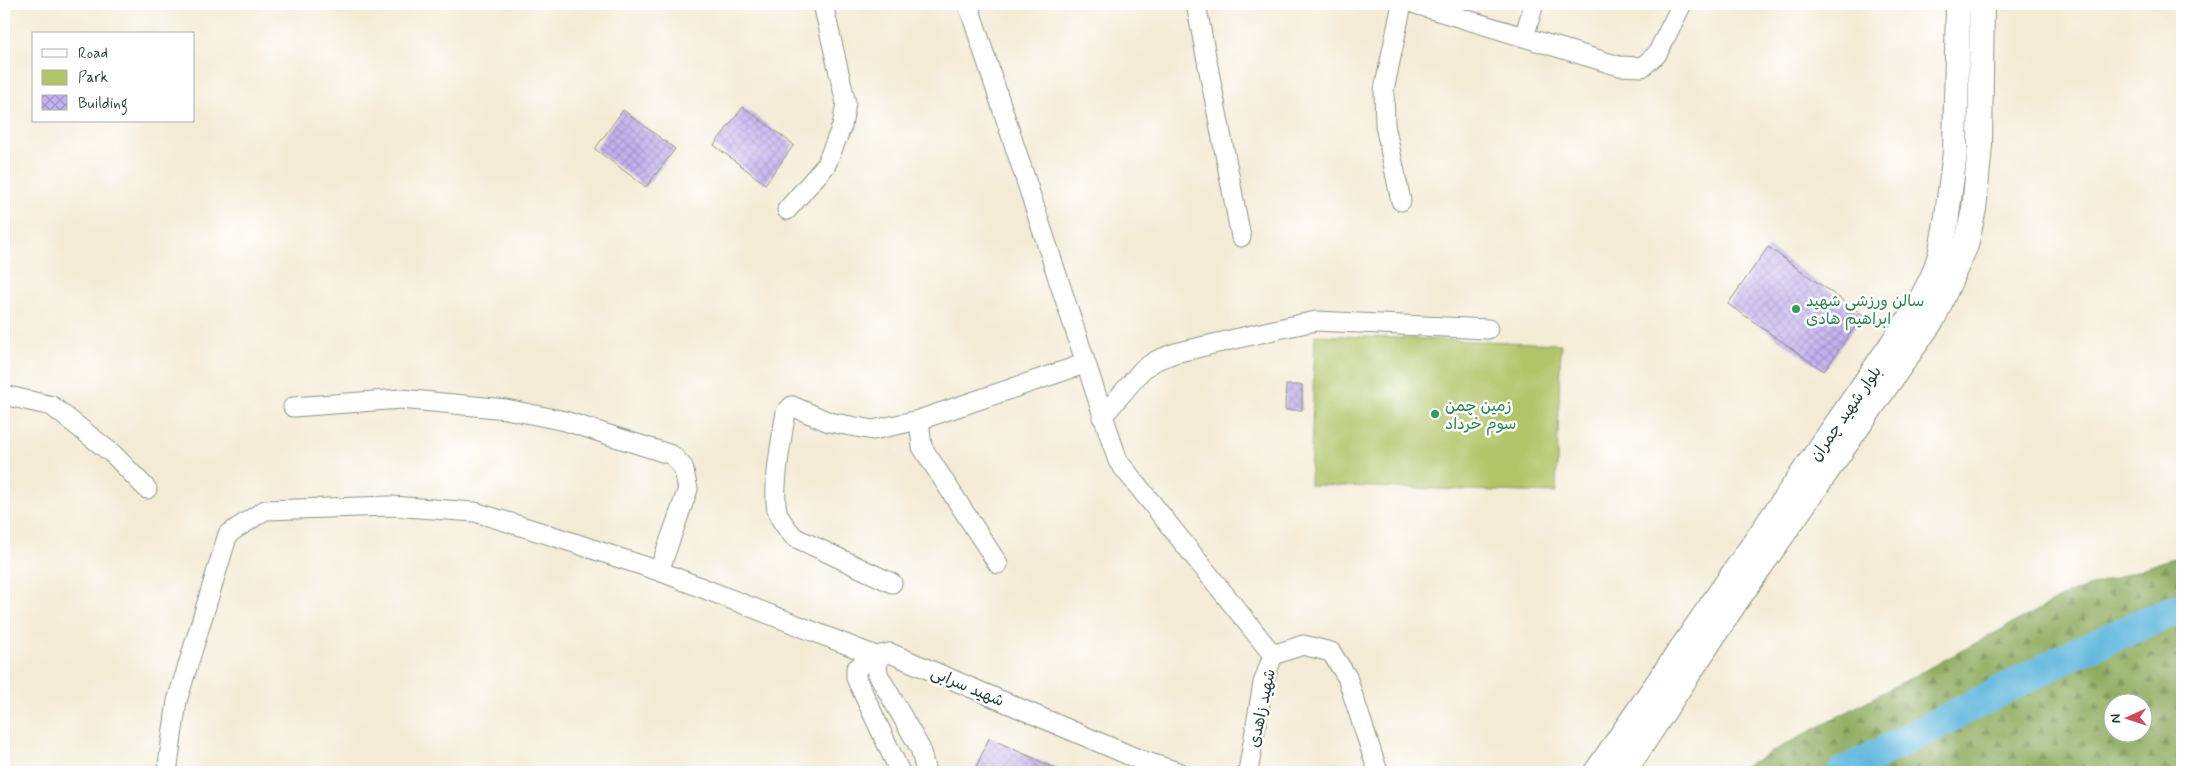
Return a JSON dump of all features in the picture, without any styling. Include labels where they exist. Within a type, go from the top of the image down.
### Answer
[{"type":"main road","name":"بلوار شهید چمران","points":[[1596,772],[1916,309],[1932,278],[1940,256],[1955,152],[1958,4]]},
{"type":"main road","name":"بلوار شهید چمران","points":[[1624,772],[1735,603],[1934,319],[1966,245],[1974,209],[1980,146],[1982,4]]},
{"type":"street","points":[[787,210],[826,164],[842,126],[845,111],[846,103],[823,4]]},
{"type":"street","points":[[1196,4],[1241,237]]},
{"type":"street","points":[[1401,200],[1385,125],[1384,90],[1402,4]]},
{"type":"street","points":[[1415,4],[1619,66],[1642,67],[1656,54],[1682,4]]},
{"type":"street","points":[[1524,37],[1534,4]]},
{"type":"street","points":[[972,5],[1084,364],[1118,461],[1273,655]]},
{"type":"street","points":[[1102,417],[1143,369],[1157,360],[1175,353],[1269,331],[1316,321],[1488,330]]},
{"type":"street","points":[[892,583],[794,537],[784,524],[778,513],[776,485],[786,412],[792,406],[829,422],[873,430],[919,420],[1084,364]]},
{"type":"street","points":[[4,394],[52,406],[114,455],[146,489]]},
{"type":"street","points":[[293,408],[401,400],[506,409],[565,421],[672,455],[683,467],[688,489],[659,571]]},
{"type":"street","points":[[919,420],[922,448],[998,564]]},
{"type":"street","name":"شهید سرابی","points":[[167,772],[177,701],[228,534],[265,510],[390,506],[475,512],[659,571],[876,656],[890,653],[1138,765],[1178,772]]},
{"type":"street","name":"شهید زاهدی","points":[[1248,772],[1262,683],[1273,655],[1303,645],[1331,652],[1348,677],[1378,772]]},
{"type":"street","points":[[900,772],[856,678],[856,670],[876,656],[878,674],[920,748],[926,772]]},
{"type":"green space","name":"زمین چمن سوم خرداد","points":[[1315,335],[1561,344],[1556,493],[1310,485]]},
{"type":"green space","points":[[2182,555],[2182,772],[1734,772],[2068,594]]},
{"type":"building","points":[[743,107],[794,145],[765,184],[714,145]]},
{"type":"building","points":[[623,110],[675,149],[646,187],[595,149]]},
{"type":"building","name":"سالن ورزشی شهید ابراهیم هادی","points":[[1768,247],[1863,315],[1824,371],[1728,304]]},
{"type":"building","points":[[1286,385],[1302,385],[1302,410],[1285,410]]},
{"type":"building","points":[[989,738],[1064,772],[974,772]]},
{"type":"waterway","points":[[1843,772],[2071,655],[2182,607]]},
{"type":"place","name":"سالن ورزشی شهید ابراهیم هادی","points":[[1796,309]]},
{"type":"place","name":"زمین چمن سوم خرداد","points":[[1435,414]]}]
